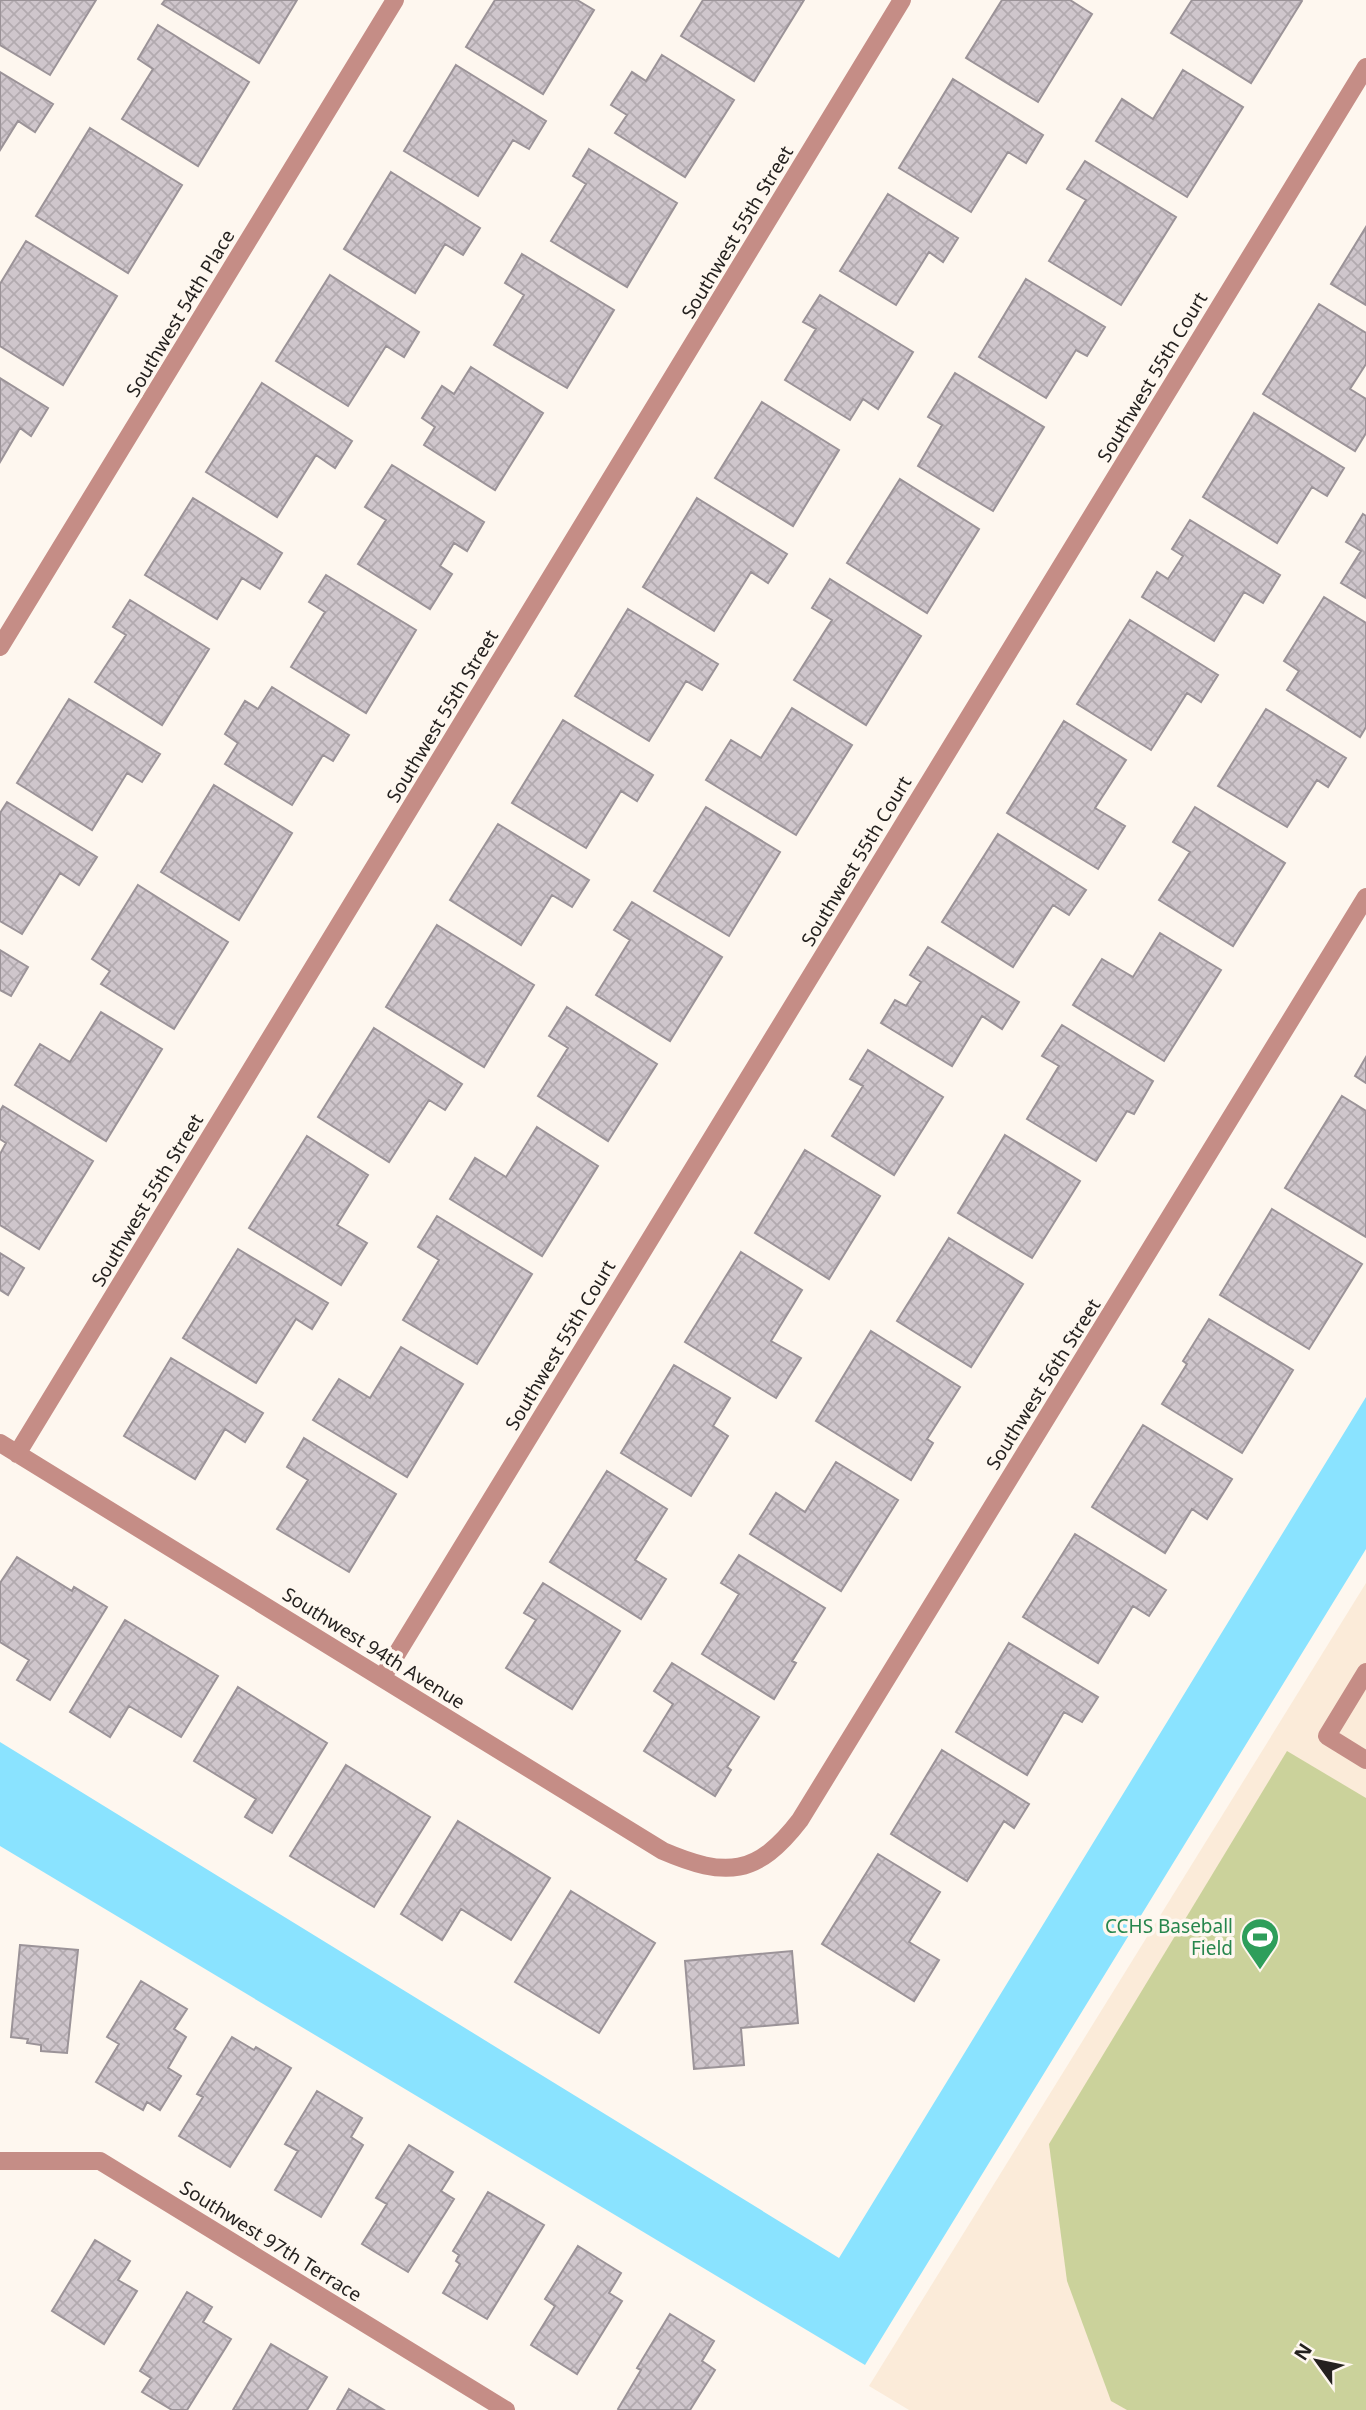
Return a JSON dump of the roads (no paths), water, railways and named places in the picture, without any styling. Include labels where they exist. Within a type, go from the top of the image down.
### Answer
[{"type":"street","name":"Southwest 54th Place","points":[[0,647],[395,0]]},
{"type":"street","name":"Southwest 55th Street","points":[[18,1454],[902,0]]},
{"type":"street","name":"Southwest 55th Court","points":[[382,1678],[1366,67]]},
{"type":"street","name":"Southwest 56th Street","points":[[734,1869],[754,1863],[770,1853],[785,1840],[800,1820],[1366,897]]},
{"type":"street","name":"Southwest 94th Avenue","points":[[0,1443],[663,1851],[687,1861],[734,1869]]},
{"type":"street","points":[[1366,1672],[1327,1736],[1366,1760]]},
{"type":"street","name":"Southwest 97th Terrace","points":[[0,2161],[100,2161],[506,2410]]},
{"type":"water","points":[[1366,1397],[1366,1549],[865,2365],[0,1846],[0,1742],[839,2258]]},
{"type":"place","name":"CCHS Baseball Field","points":[[1260,1971]]}]
